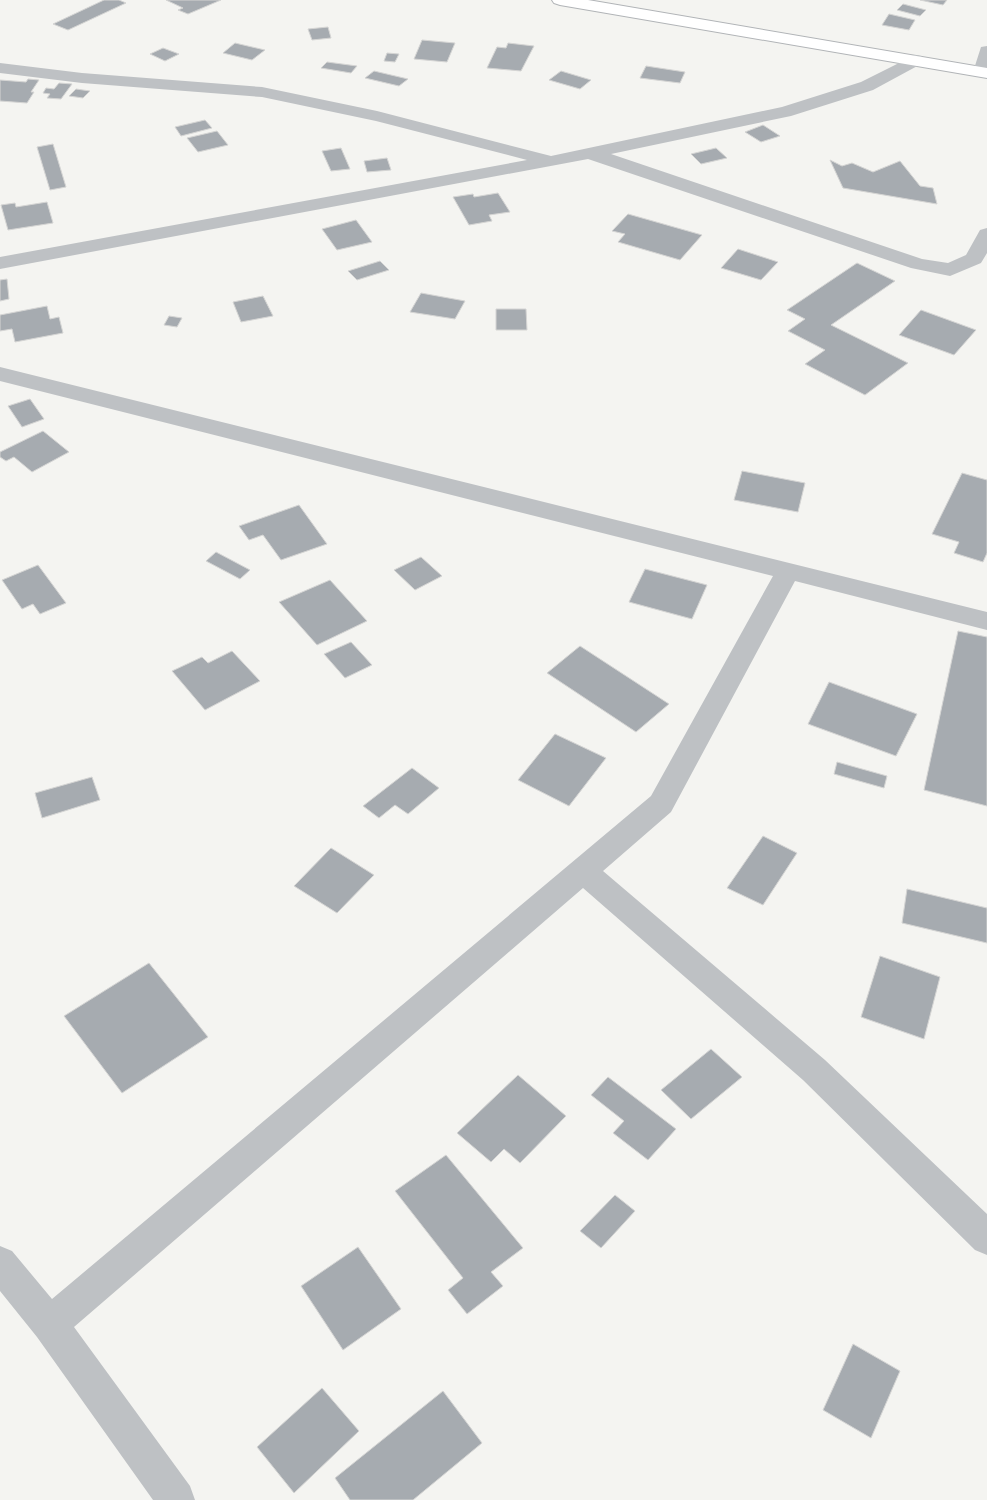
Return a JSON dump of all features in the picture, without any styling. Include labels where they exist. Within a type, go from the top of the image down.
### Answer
[{"type":"highway","points":[[560,0],[985,72]]},
{"type":"street","points":[[985,72],[987,51]]},
{"type":"street","points":[[0,263],[552,161],[785,112],[867,86],[915,60]]},
{"type":"street","points":[[0,68],[82,78],[262,92],[377,116],[552,161]]},
{"type":"street","points":[[590,153],[918,264],[950,270],[974,259],[987,234]]},
{"type":"street","points":[[0,374],[987,621]]},
{"type":"street","points":[[50,1324],[661,804],[788,571]]},
{"type":"street","points":[[582,870],[814,1070],[987,1238]]},
{"type":"street","points":[[0,1263],[50,1324],[176,1500]]},
{"type":"building","points":[[104,0],[119,0],[126,3],[68,30],[53,24]]},
{"type":"building","points":[[166,0],[221,0],[188,14],[178,10],[183,8]]},
{"type":"building","points":[[920,0],[947,0],[943,5]]},
{"type":"building","points":[[903,4],[926,10],[920,16],[897,10]]},
{"type":"building","points":[[889,14],[915,20],[909,30],[882,25]]},
{"type":"building","points":[[328,27],[331,38],[312,40],[308,29]]},
{"type":"building","points":[[422,40],[455,43],[447,62],[414,59]]},
{"type":"building","points":[[235,43],[265,50],[252,60],[223,53]]},
{"type":"building","points":[[508,43],[534,46],[521,71],[487,68],[497,47],[506,48]]},
{"type":"building","points":[[163,48],[179,54],[165,61],[150,54]]},
{"type":"building","points":[[387,53],[399,54],[395,62],[384,61]]},
{"type":"building","points":[[327,62],[357,66],[351,73],[321,68]]},
{"type":"building","points":[[646,66],[685,72],[680,83],[640,78]]},
{"type":"building","points":[[374,71],[408,79],[399,86],[365,78]]},
{"type":"building","points":[[561,71],[591,80],[580,89],[549,80]]},
{"type":"building","points":[[28,79],[39,80],[31,92],[34,92],[27,103],[0,101],[0,80],[26,82]]},
{"type":"building","points":[[59,83],[72,84],[61,99],[47,98],[50,94],[43,93],[46,88],[54,89]]},
{"type":"building","points":[[76,89],[90,91],[83,98],[69,96]]},
{"type":"building","points":[[205,120],[212,128],[181,136],[175,127]]},
{"type":"building","points":[[763,125],[780,136],[761,142],[745,132]]},
{"type":"building","points":[[217,131],[228,145],[198,152],[187,138]]},
{"type":"building","points":[[53,144],[66,187],[50,190],[37,147]]},
{"type":"building","points":[[341,148],[350,169],[331,171],[322,151]]},
{"type":"building","points":[[716,148],[727,158],[701,164],[691,154]]},
{"type":"building","points":[[387,158],[391,170],[367,172],[364,161]]},
{"type":"building","points":[[830,160],[842,166],[852,163],[873,172],[900,161],[920,186],[933,188],[937,204],[843,188]]},
{"type":"building","points":[[498,193],[510,212],[489,215],[492,221],[469,225],[453,197],[473,194],[474,197]]},
{"type":"building","points":[[47,202],[53,223],[8,230],[1,205],[15,203],[16,207]]},
{"type":"building","points":[[628,214],[702,235],[680,260],[618,242],[625,234],[612,231]]},
{"type":"building","points":[[356,220],[372,242],[337,250],[322,229]]},
{"type":"building","points":[[738,249],[778,262],[761,280],[721,268]]},
{"type":"building","points":[[380,261],[389,270],[357,280],[348,271]]},
{"type":"building","points":[[857,263],[895,281],[831,325],[908,363],[865,395],[805,364],[825,350],[788,331],[805,319],[787,310]]},
{"type":"building","points":[[7,279],[9,299],[0,301],[0,280]]},
{"type":"building","points":[[421,293],[465,301],[455,319],[410,312]]},
{"type":"building","points":[[263,296],[273,316],[241,322],[233,302]]},
{"type":"building","points":[[47,306],[50,319],[59,317],[63,333],[15,342],[12,329],[0,331],[0,315]]},
{"type":"building","points":[[496,309],[526,309],[527,330],[496,330]]},
{"type":"building","points":[[921,310],[976,330],[954,355],[899,335]]},
{"type":"building","points":[[169,316],[182,318],[177,327],[164,325]]},
{"type":"building","points":[[30,399],[44,419],[22,427],[8,406]]},
{"type":"building","points":[[43,431],[69,452],[32,472],[14,457],[6,461],[0,457],[0,452]]},
{"type":"building","points":[[742,471],[805,483],[798,512],[734,500]]},
{"type":"building","points":[[962,473],[987,480],[987,553],[983,562],[954,553],[959,542],[932,534]]},
{"type":"building","points":[[299,505],[327,544],[281,560],[263,535],[249,540],[239,526]]},
{"type":"building","points":[[216,552],[250,570],[240,579],[206,561]]},
{"type":"building","points":[[421,557],[442,576],[415,590],[394,570]]},
{"type":"building","points":[[38,565],[66,603],[40,614],[33,604],[22,609],[2,580]]},
{"type":"building","points":[[645,569],[707,585],[692,619],[629,602]]},
{"type":"building","points":[[330,580],[367,621],[317,645],[279,602]]},
{"type":"building","points":[[958,631],[987,637],[987,806],[924,790]]},
{"type":"building","points":[[351,642],[372,665],[345,678],[324,654]]},
{"type":"building","points":[[580,646],[669,704],[636,732],[547,673]]},
{"type":"building","points":[[232,651],[260,681],[205,710],[172,671],[202,657],[208,663]]},
{"type":"building","points":[[829,682],[917,714],[896,756],[808,724]]},
{"type":"building","points":[[555,734],[606,758],[569,806],[518,780]]},
{"type":"building","points":[[837,762],[887,776],[884,788],[834,774]]},
{"type":"building","points":[[412,768],[439,788],[408,814],[395,805],[379,818],[363,806]]},
{"type":"building","points":[[92,777],[100,800],[42,818],[35,793]]},
{"type":"building","points":[[763,836],[797,853],[763,905],[727,888]]},
{"type":"building","points":[[331,848],[374,875],[337,913],[294,886]]},
{"type":"building","points":[[907,889],[987,908],[987,943],[902,923]]},
{"type":"building","points":[[880,956],[940,977],[924,1039],[861,1017]]},
{"type":"building","points":[[149,963],[208,1037],[122,1093],[64,1016]]},
{"type":"building","points":[[711,1049],[742,1077],[691,1119],[661,1090]]},
{"type":"building","points":[[518,1075],[566,1116],[520,1163],[504,1149],[491,1162],[457,1133]]},
{"type":"building","points":[[608,1077],[676,1129],[648,1160],[613,1133],[624,1121],[591,1095]]},
{"type":"building","points":[[446,1155],[523,1248],[491,1272],[503,1286],[467,1314],[448,1290],[463,1278],[395,1191]]},
{"type":"building","points":[[615,1195],[635,1211],[601,1248],[580,1231]]},
{"type":"building","points":[[358,1247],[401,1309],[343,1350],[301,1286]]},
{"type":"building","points":[[853,1344],[900,1371],[871,1438],[823,1410]]},
{"type":"building","points":[[322,1388],[359,1431],[294,1493],[257,1447]]},
{"type":"building","points":[[443,1391],[482,1443],[413,1500],[350,1500],[335,1478]]}]
